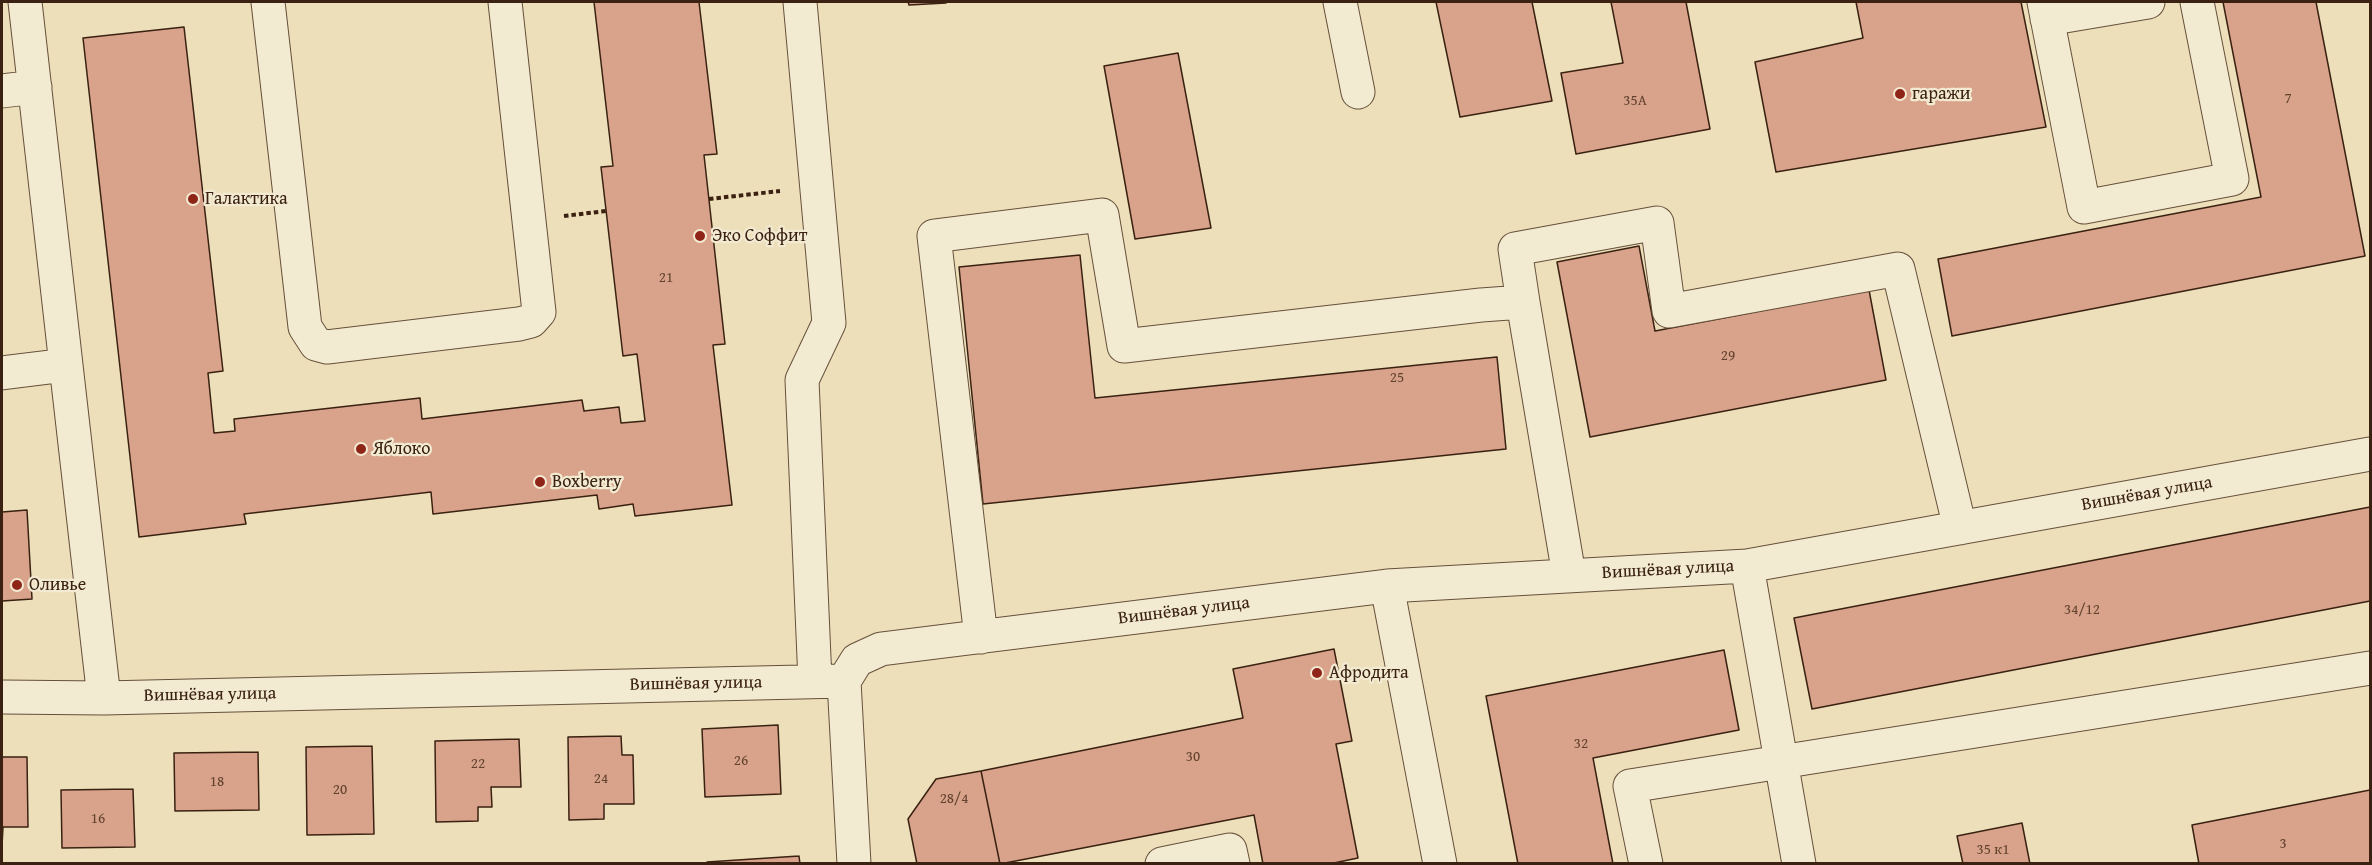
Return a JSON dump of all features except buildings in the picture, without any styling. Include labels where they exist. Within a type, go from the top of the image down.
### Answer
[{"type":"street","points":[[25,2],[104,698]]},
{"type":"street","points":[[267,2],[305,327],[316,344],[327,347],[519,324],[531,321],[539,312],[505,2]]},
{"type":"street","points":[[800,2],[829,323],[802,380],[830,681],[854,864]]},
{"type":"street","points":[[1340,2],[1358,92]]},
{"type":"street","points":[[2148,2],[2046,10],[2084,207],[2232,179],[2198,2]]},
{"type":"street","points":[[2,91],[35,87]]},
{"type":"street","points":[[981,636],[934,236],[1102,216],[1124,346],[1470,306],[1523,302]]},
{"type":"street","points":[[1569,576],[1515,249],[1658,223],[1669,311],[1898,269],[1960,528]]},
{"type":"street","points":[[2,373],[66,365]]},
{"type":"street","name":"Вишнёвая улица","points":[[2,697],[104,698],[830,681],[857,660],[882,650],[1388,586],[1747,566],[2370,454]]},
{"type":"street","points":[[1747,566],[1798,864]]},
{"type":"street","points":[[1388,586],[1440,864]]},
{"type":"street","points":[[1647,864],[1630,786],[2370,668]]},
{"type":"street","points":[[1162,864],[1230,850],[1233,864]]},
{"type":"path","points":[[709,199],[817,187]]},
{"type":"place","name":"гаражи","points":[[1900,94]]},
{"type":"place","name":"Галактика","points":[[193,199]]},
{"type":"place","name":"Эко Соффит","points":[[700,236]]},
{"type":"place","name":"Яблоко","points":[[361,449]]},
{"type":"place","name":"Boxberry","points":[[540,482]]},
{"type":"place","name":"Оливье","points":[[17,585]]},
{"type":"place","name":"Афродита","points":[[1317,673]]}]
